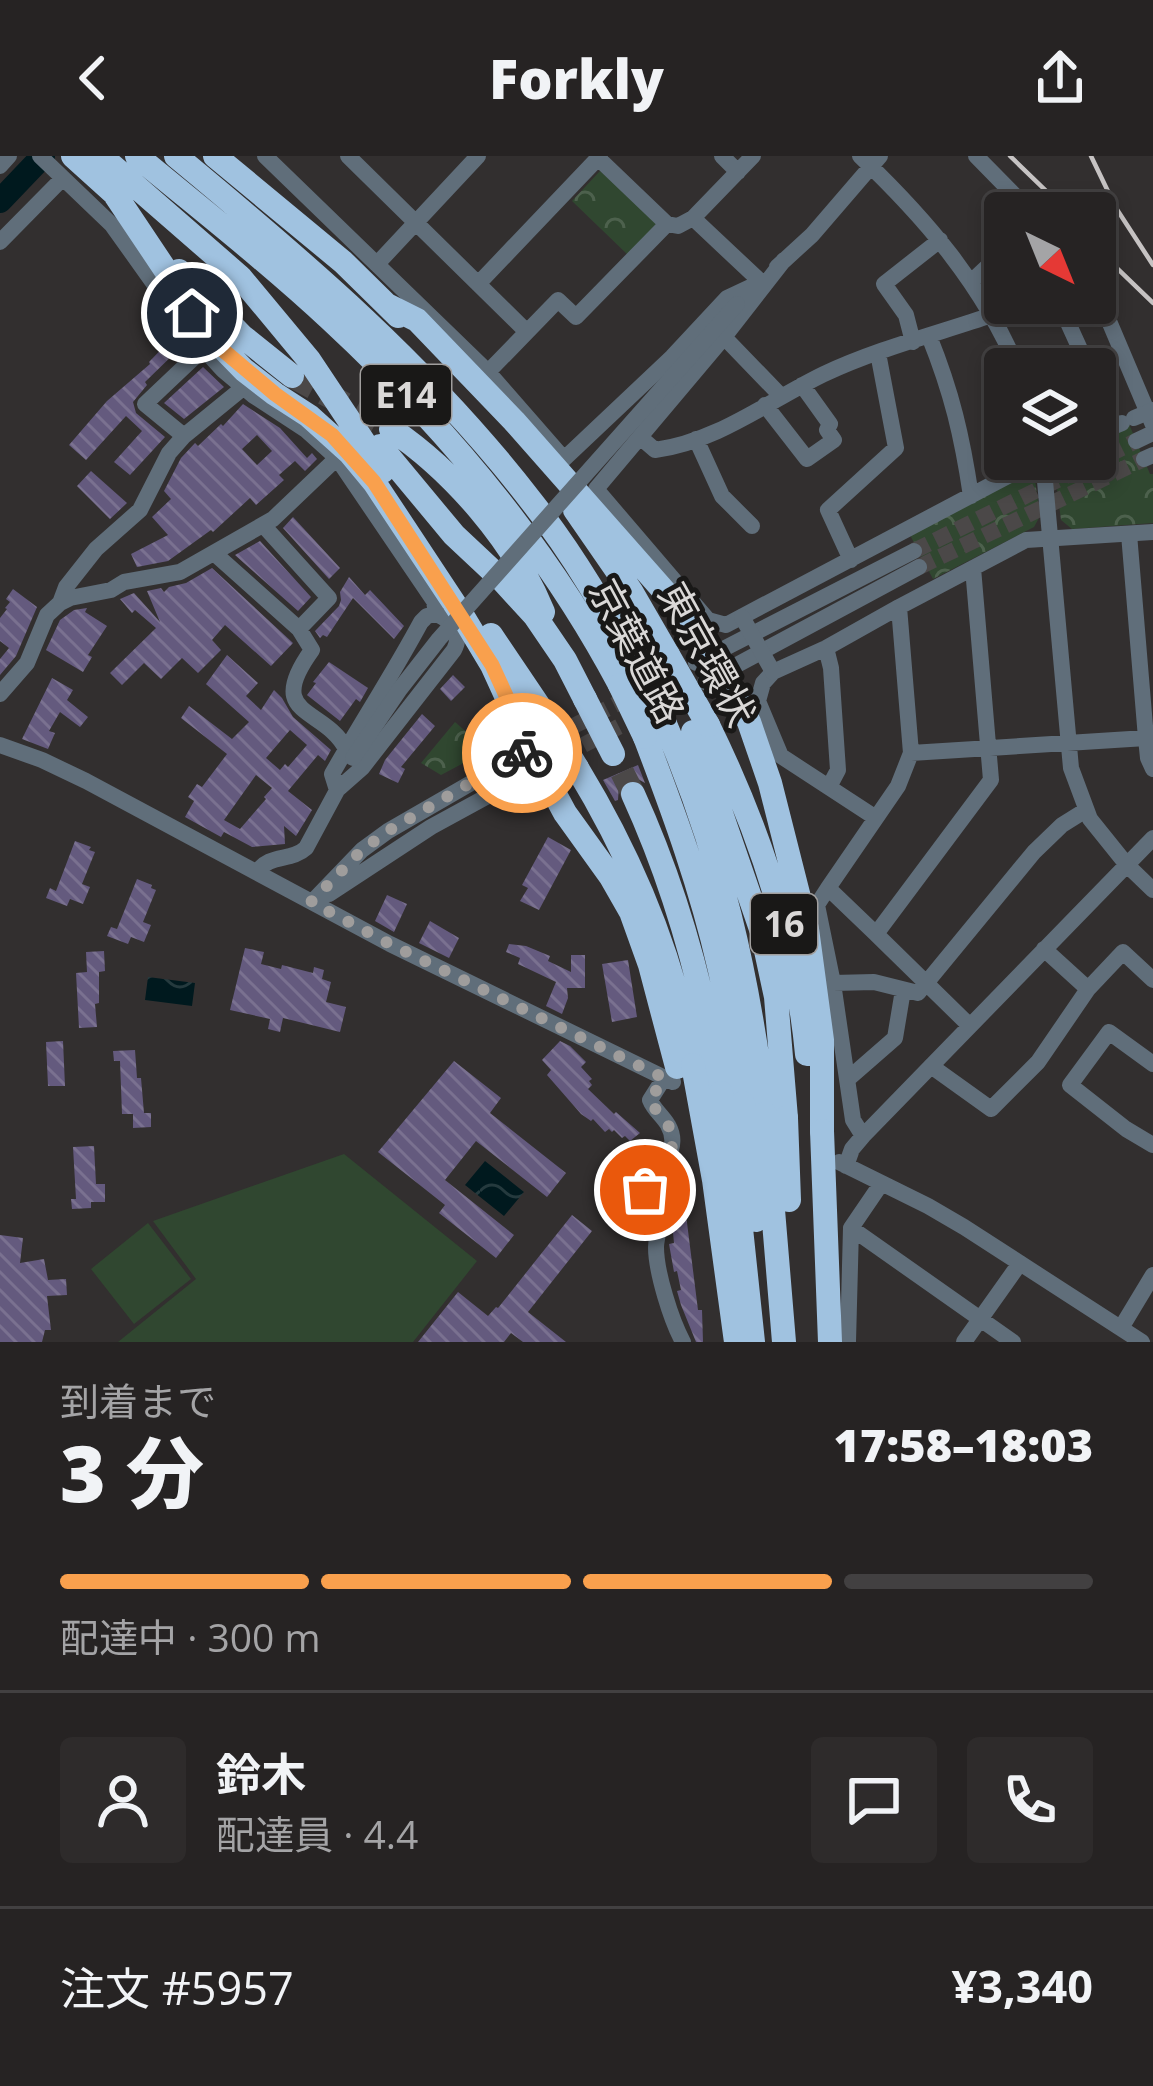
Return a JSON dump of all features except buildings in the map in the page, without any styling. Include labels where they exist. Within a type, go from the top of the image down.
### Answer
[{"type":"highway","name":"京葉道路","points":[[137,156],[332,321],[479,474],[585,622],[647,669]]},
{"type":"highway","name":"京葉道路","points":[[176,156],[338,293],[463,418],[562,542],[647,669],[655,731],[707,831],[732,915],[749,997],[765,1342]]},
{"type":"highway","name":"東京環状","points":[[215,156],[389,306],[560,490],[610,560],[647,669]]},
{"type":"highway","points":[[241,156],[325,230],[343,262]]},
{"type":"highway","points":[[79,163],[114,193],[192,313],[224,351],[332,435],[374,482],[550,750],[613,831],[646,903],[672,978],[677,1073],[724,1249],[729,1326]]},
{"type":"highway","points":[[79,163],[240,277],[550,750],[565,814],[632,912],[650,965],[701,1164],[729,1326]]},
{"type":"highway","points":[[133,220],[242,336],[331,381],[412,486],[550,638],[622,773],[680,922],[702,1000],[754,1107],[796,1342]]},
{"type":"highway","name":"16","points":[[389,306],[417,320],[514,421],[672,600],[709,668],[749,722],[808,929],[822,1040],[810,1139],[823,1184],[838,1288],[830,1342]]},
{"type":"highway","points":[[391,429],[432,460],[474,504],[529,584],[550,638]]},
{"type":"highway","points":[[647,669],[700,728],[763,938],[776,998],[738,1200],[754,1342]]},
{"type":"highway","name":"東京環状","points":[[700,728],[759,841],[781,912],[804,1024],[818,1342]]},
{"type":"highway","name":"京葉道路","points":[[754,1107],[784,1342]]},
{"type":"highway","name":"16","points":[[814,1224],[823,1184]]},
{"type":"highway","points":[[711,1223],[724,1249]]},
{"type":"highway","name":"16","points":[[817,1262],[838,1288]]},
{"type":"street","points":[[0,166],[9,156]]},
{"type":"street","points":[[40,156],[79,163]]},
{"type":"street","points":[[265,156],[488,372],[564,459],[727,298],[761,282]]},
{"type":"street","points":[[376,263],[478,156]]},
{"type":"street","points":[[722,156],[738,172]]},
{"type":"street","points":[[479,283],[599,157],[667,224],[678,226],[693,218],[753,156]]},
{"type":"street","points":[[976,156],[1011,192]]},
{"type":"street","points":[[357,159],[527,332]]},
{"type":"street","points":[[350,754],[440,639],[736,304],[812,235],[870,159],[940,240],[984,301]]},
{"type":"street","points":[[0,242],[79,163]]},
{"type":"street","points":[[79,163],[112,225],[203,349],[244,387],[337,458],[434,601],[436,614]]},
{"type":"street","points":[[693,218],[761,282]]},
{"type":"street","points":[[488,372],[558,300],[576,317],[667,224]]},
{"type":"street","points":[[940,240],[884,284],[950,389],[971,496]]},
{"type":"street","points":[[784,260],[596,489],[708,620],[726,625],[1002,480]]},
{"type":"street","points":[[972,281],[984,270]]},
{"type":"street","points":[[640,437],[655,450],[675,448],[878,353],[984,318]]},
{"type":"street","points":[[1108,324],[1147,433]]},
{"type":"street","points":[[724,337],[773,400],[808,459],[834,440],[827,430],[830,424],[802,386]]},
{"type":"street","points":[[184,436],[145,404],[203,349]]},
{"type":"street","points":[[851,560],[828,510],[896,448],[878,353]]},
{"type":"street","points":[[60,604],[66,587],[96,548],[140,510],[159,468],[184,436],[244,387]]},
{"type":"street","points":[[1116,425],[1153,410]]},
{"type":"street","points":[[696,439],[722,496],[752,526]]},
{"type":"street","points":[[576,447],[607,476]]},
{"type":"street","points":[[0,694],[27,663],[47,615],[60,604],[124,582],[180,572],[263,525],[337,458]]},
{"type":"street","points":[[1045,480],[1071,768],[1101,835],[1153,890]]},
{"type":"street","points":[[263,525],[329,598],[299,629]]},
{"type":"street","points":[[876,818],[781,756],[758,701],[763,683],[773,672],[1026,540],[1153,532]]},
{"type":"street","points":[[1130,534],[1146,738],[1153,769]]},
{"type":"street","points":[[214,553],[299,629],[312,650],[296,672],[293,696],[304,712],[340,737],[350,754]]},
{"type":"street","points":[[709,668],[916,559]]},
{"type":"street","points":[[876,934],[992,780],[973,568]]},
{"type":"street","points":[[863,1136],[853,1120],[817,905],[898,786],[910,753],[899,608]]},
{"type":"street","points":[[256,872],[271,859],[299,854],[306,848],[421,622],[436,614],[445,618],[458,632],[454,650],[362,768],[337,790]]},
{"type":"street","points":[[742,617],[773,672]]},
{"type":"street","points":[[826,648],[838,770],[829,787]]},
{"type":"street","points":[[910,753],[1146,738]]},
{"type":"street","points":[[0,745],[86,781],[390,944],[677,1073],[650,1100],[668,1125],[672,1144],[670,1155],[645,1190],[659,1229],[659,1277],[683,1342]]},
{"type":"street","points":[[311,902],[550,750]]},
{"type":"street","points":[[833,982],[874,982],[918,993],[1034,852],[1086,810]]},
{"type":"street","points":[[1142,1342],[928,1206],[842,1164],[863,1136],[1153,838]]},
{"type":"street","points":[[828,888],[970,1026]]},
{"type":"street","points":[[1044,949],[1088,989]]},
{"type":"street","points":[[931,1066],[992,1109],[1038,1062],[1088,989],[1123,952],[1153,980]]},
{"type":"street","points":[[848,1079],[896,1038],[902,990]]},
{"type":"street","points":[[1153,1064],[1109,1032],[1070,1085],[1153,1145]]},
{"type":"street","points":[[848,1342],[838,1288],[851,1228],[881,1184]]},
{"type":"street","points":[[851,1228],[1013,1342]]},
{"type":"street","points":[[964,1342],[1020,1263]]},
{"type":"street","points":[[1120,1328],[1153,1274]]},
{"type":"street","points":[[838,1288],[866,1300]]},
{"type":"green space","points":[[600,171],[658,222],[628,255],[572,201]]},
{"type":"green space","points":[[1129,424],[1153,474],[1153,523],[1072,529],[1061,520],[1056,480],[1116,480],[1116,429]]},
{"type":"green space","points":[[1009,480],[1035,480],[1040,516],[1034,527],[933,579],[909,533]]},
{"type":"green space","points":[[455,722],[479,743],[495,736],[490,749],[441,775],[421,763]]},
{"type":"green space","points":[[344,1154],[477,1261],[413,1342],[118,1342],[196,1279],[153,1221]]},
{"type":"green space","points":[[148,1223],[191,1279],[134,1324],[91,1269]]},
{"type":"water","points":[[148,977],[195,983],[192,1006],[145,1000]]},
{"type":"water","points":[[485,1161],[524,1192],[504,1216],[465,1185]]},
{"type":"waterway","points":[[0,201],[43,156]]},
{"type":"tunnel","points":[[292,376],[391,429]]},
{"type":"tunnel","points":[[914,551],[1136,441]]},
{"type":"tunnel","points":[[919,567],[1144,459]]},
{"type":"tunnel","points":[[550,738],[687,668]]},
{"type":"tunnel","points":[[562,756],[694,688]]},
{"type":"tunnel","points":[[622,772],[633,794]]},
{"type":"railway","points":[[1010,156],[1047,192]]},
{"type":"railway","points":[[1091,156],[1116,208],[1153,265]]},
{"type":"railway","points":[[1116,267],[1153,303]]},
{"type":"way so far","points":[[522,753],[388,831],[362,850],[311,902],[664,1078],[650,1100],[668,1125],[672,1144],[670,1155],[645,1190]]},
{"type":"route","points":[[192,313],[244,370],[332,435],[374,482],[492,665],[530,748],[522,753]]}]
